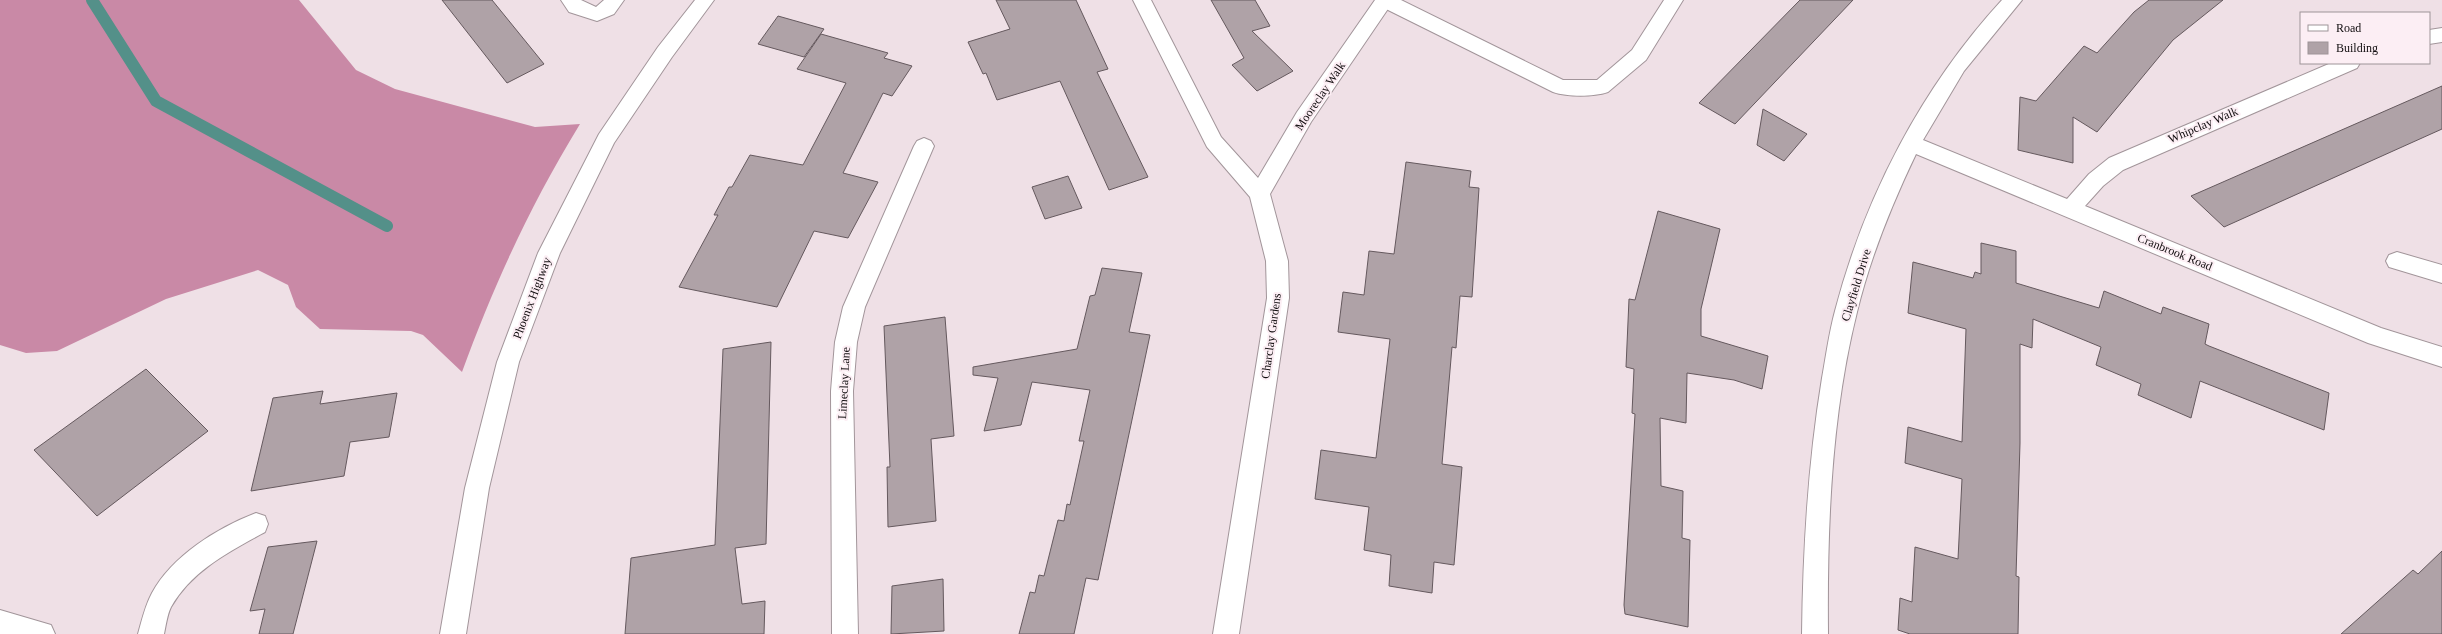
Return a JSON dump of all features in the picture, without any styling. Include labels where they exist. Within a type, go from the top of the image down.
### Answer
[{"type":"street","points":[[573,3],[597,14],[607,9],[616,0]]},
{"type":"street","name":"Phoenix Highway","points":[[453,634],[477,488],[508,362],[549,253],[606,139],[665,52],[705,0]]},
{"type":"street","name":"Charclay Gardens","points":[[1142,0],[1214,142],[1260,194],[1277,261],[1278,298],[1226,634]]},
{"type":"street","points":[[1385,0],[1560,87],[1580,88],[1601,87],[1639,54],[1674,0]]},
{"type":"street","name":"Mooreclay Walk","points":[[1260,194],[1304,117],[1385,0]]},
{"type":"street","name":"Clayfield Drive","points":[[1815,634],[1814,574],[1826,422],[1847,305],[1873,231],[1911,143],[1949,77],[1993,20],[2012,0]]},
{"type":"street","points":[[2430,36],[2442,35]]},
{"type":"street","name":"Whipclay Walk","points":[[2070,209],[2096,180],[2116,164],[2348,64]]},
{"type":"street","name":"Cranbrook Road","points":[[1911,143],[2376,336],[2442,357]]},
{"type":"street","name":"Limeclay Lane","points":[[845,634],[842,391],[846,342],[854,307],[924,146]]},
{"type":"street","points":[[2397,261],[2442,274]]},
{"type":"street","points":[[151,634],[161,602],[184,570],[216,546],[256,524]]},
{"type":"street","points":[[0,622],[42,634]]},
{"type":"shaded area","points":[[0,0],[299,0],[356,70],[395,89],[535,127],[580,124],[529,215],[487,307],[462,372],[423,335],[411,331],[320,329],[296,307],[288,285],[258,270],[166,299],[57,351],[26,353],[0,345]]},
{"type":"building","points":[[442,0],[492,0],[544,64],[507,83]]},
{"type":"building","points":[[996,0],[1076,0],[1108,69],[1097,72],[1148,177],[1109,190],[1060,81],[997,100],[986,73],[983,74],[968,42],[1010,29]]},
{"type":"building","points":[[1211,0],[1255,0],[1270,26],[1252,31],[1293,71],[1257,91],[1232,65],[1244,58]]},
{"type":"building","points":[[1800,0],[1853,0],[1735,124],[1699,103]]},
{"type":"building","points":[[2149,0],[2223,0],[2173,40],[2097,132],[2073,117],[2073,163],[2018,150],[2020,97],[2036,101],[2084,46],[2097,53],[2134,12]]},
{"type":"building","points":[[778,16],[824,29],[804,57],[758,44]]},
{"type":"building","points":[[821,34],[888,53],[884,58],[912,66],[892,96],[883,93],[843,173],[878,182],[848,238],[814,231],[777,307],[679,287],[718,215],[714,215],[729,187],[732,187],[750,155],[803,165],[846,83],[797,69]]},
{"type":"building","points":[[2442,86],[2442,129],[2224,227],[2191,196]]},
{"type":"building","points":[[1763,109],[1807,134],[1784,161],[1757,145]]},
{"type":"building","points":[[1406,162],[1471,171],[1469,187],[1479,188],[1472,297],[1460,296],[1456,348],[1452,347],[1442,464],[1462,467],[1454,565],[1434,562],[1432,593],[1389,586],[1391,555],[1364,550],[1369,507],[1315,499],[1321,450],[1376,458],[1390,339],[1338,332],[1343,292],[1364,295],[1369,251],[1394,254]]},
{"type":"building","points":[[1068,176],[1082,208],[1045,219],[1032,187]]},
{"type":"building","points":[[1658,211],[1720,229],[1701,309],[1701,336],[1768,356],[1762,389],[1734,380],[1687,373],[1686,423],[1660,418],[1661,486],[1683,491],[1682,538],[1690,540],[1688,627],[1625,614],[1624,605],[1635,414],[1632,413],[1634,369],[1626,367],[1629,299],[1635,300]]},
{"type":"building","points":[[1981,243],[2016,251],[2016,283],[2099,308],[2104,291],[2161,314],[2163,307],[2209,324],[2205,344],[2329,393],[2324,430],[2200,381],[2191,418],[2138,395],[2141,384],[2096,365],[2101,347],[2033,319],[2032,348],[2020,344],[2020,443],[2016,576],[2019,577],[2018,634],[1910,634],[1898,630],[1900,598],[1912,602],[1915,547],[1958,559],[1962,479],[1905,463],[1908,427],[1962,442],[1966,329],[1908,313],[1913,262],[1973,278],[1975,272],[1981,274]]},
{"type":"building","points":[[1102,268],[1142,273],[1129,332],[1150,335],[1098,580],[1086,578],[1074,634],[1019,634],[1030,592],[1035,593],[1039,575],[1044,576],[1058,520],[1064,521],[1067,504],[1070,505],[1084,441],[1079,441],[1090,390],[1032,382],[1021,425],[984,431],[998,378],[973,375],[973,367],[1077,349],[1090,296],[1095,295]]},
{"type":"building","points":[[945,317],[954,436],[931,439],[936,521],[888,527],[887,467],[890,467],[884,326]]},
{"type":"building","points":[[771,342],[766,544],[735,548],[742,604],[765,601],[764,634],[625,634],[631,558],[715,545],[723,349]]},
{"type":"building","points":[[146,369],[208,431],[97,516],[34,450]]},
{"type":"building","points":[[323,391],[320,404],[397,393],[389,437],[350,442],[344,476],[251,491],[273,398]]},
{"type":"building","points":[[317,541],[293,634],[259,634],[265,609],[250,611],[268,547]]},
{"type":"building","points":[[2442,551],[2442,634],[2341,634],[2413,570],[2418,574]]},
{"type":"building","points":[[943,579],[944,631],[891,634],[892,586]]},
{"type":"waterway","points":[[92,0],[156,101],[387,226]]}]
